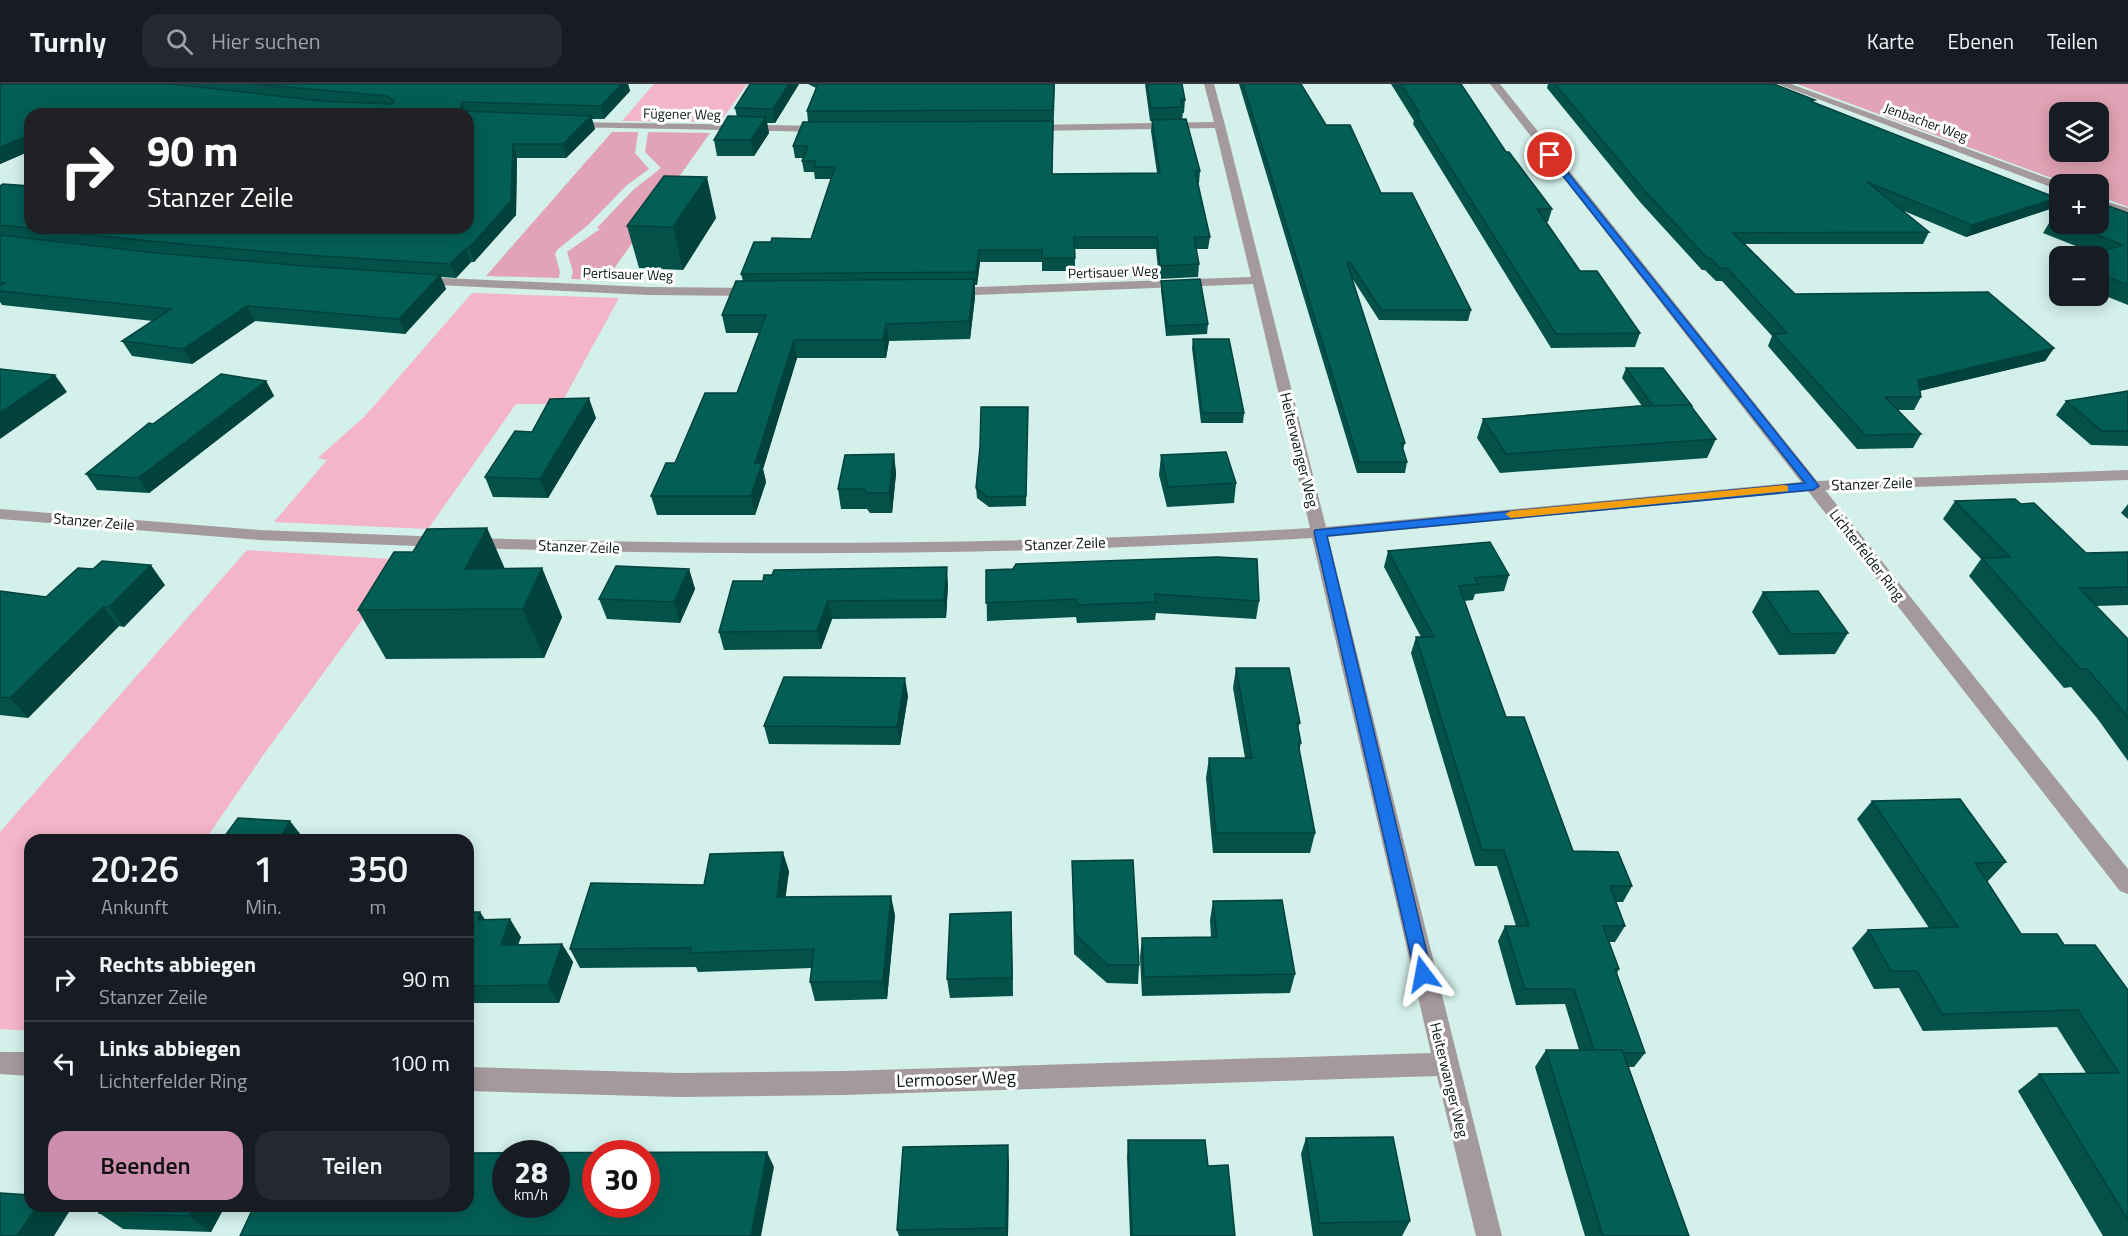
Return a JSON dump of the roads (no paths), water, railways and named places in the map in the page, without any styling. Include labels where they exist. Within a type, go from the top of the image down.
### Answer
[{"type":"street","name":"Heiterwanger Weg","points":[[1209,84],[1320,532],[1444,1064],[1489,1236]]},
{"type":"street","name":"Lichterfelder Ring","points":[[1495,84],[2128,885]]},
{"type":"street","name":"Jenbacher Weg","points":[[1783,84],[2049,183]]},
{"type":"street","name":"Fügener Weg","points":[[556,124],[832,129]]},
{"type":"street","points":[[1020,128],[1220,125]]},
{"type":"street","points":[[2109,205],[2128,212]]},
{"type":"street","name":"Pertisauer Weg","points":[[401,280],[648,291],[765,292]]},
{"type":"street","name":"Pertisauer Weg","points":[[934,292],[1097,288],[1257,280]]},
{"type":"street","name":"Stanzer Zeile","points":[[0,514],[334,539],[610,548],[953,548],[1320,532],[1813,486],[2128,476]]},
{"type":"street","points":[[0,1063],[24,1064]]},
{"type":"street","name":"Lermooser Weg","points":[[474,1079],[680,1085],[843,1083],[1444,1064]]}]
